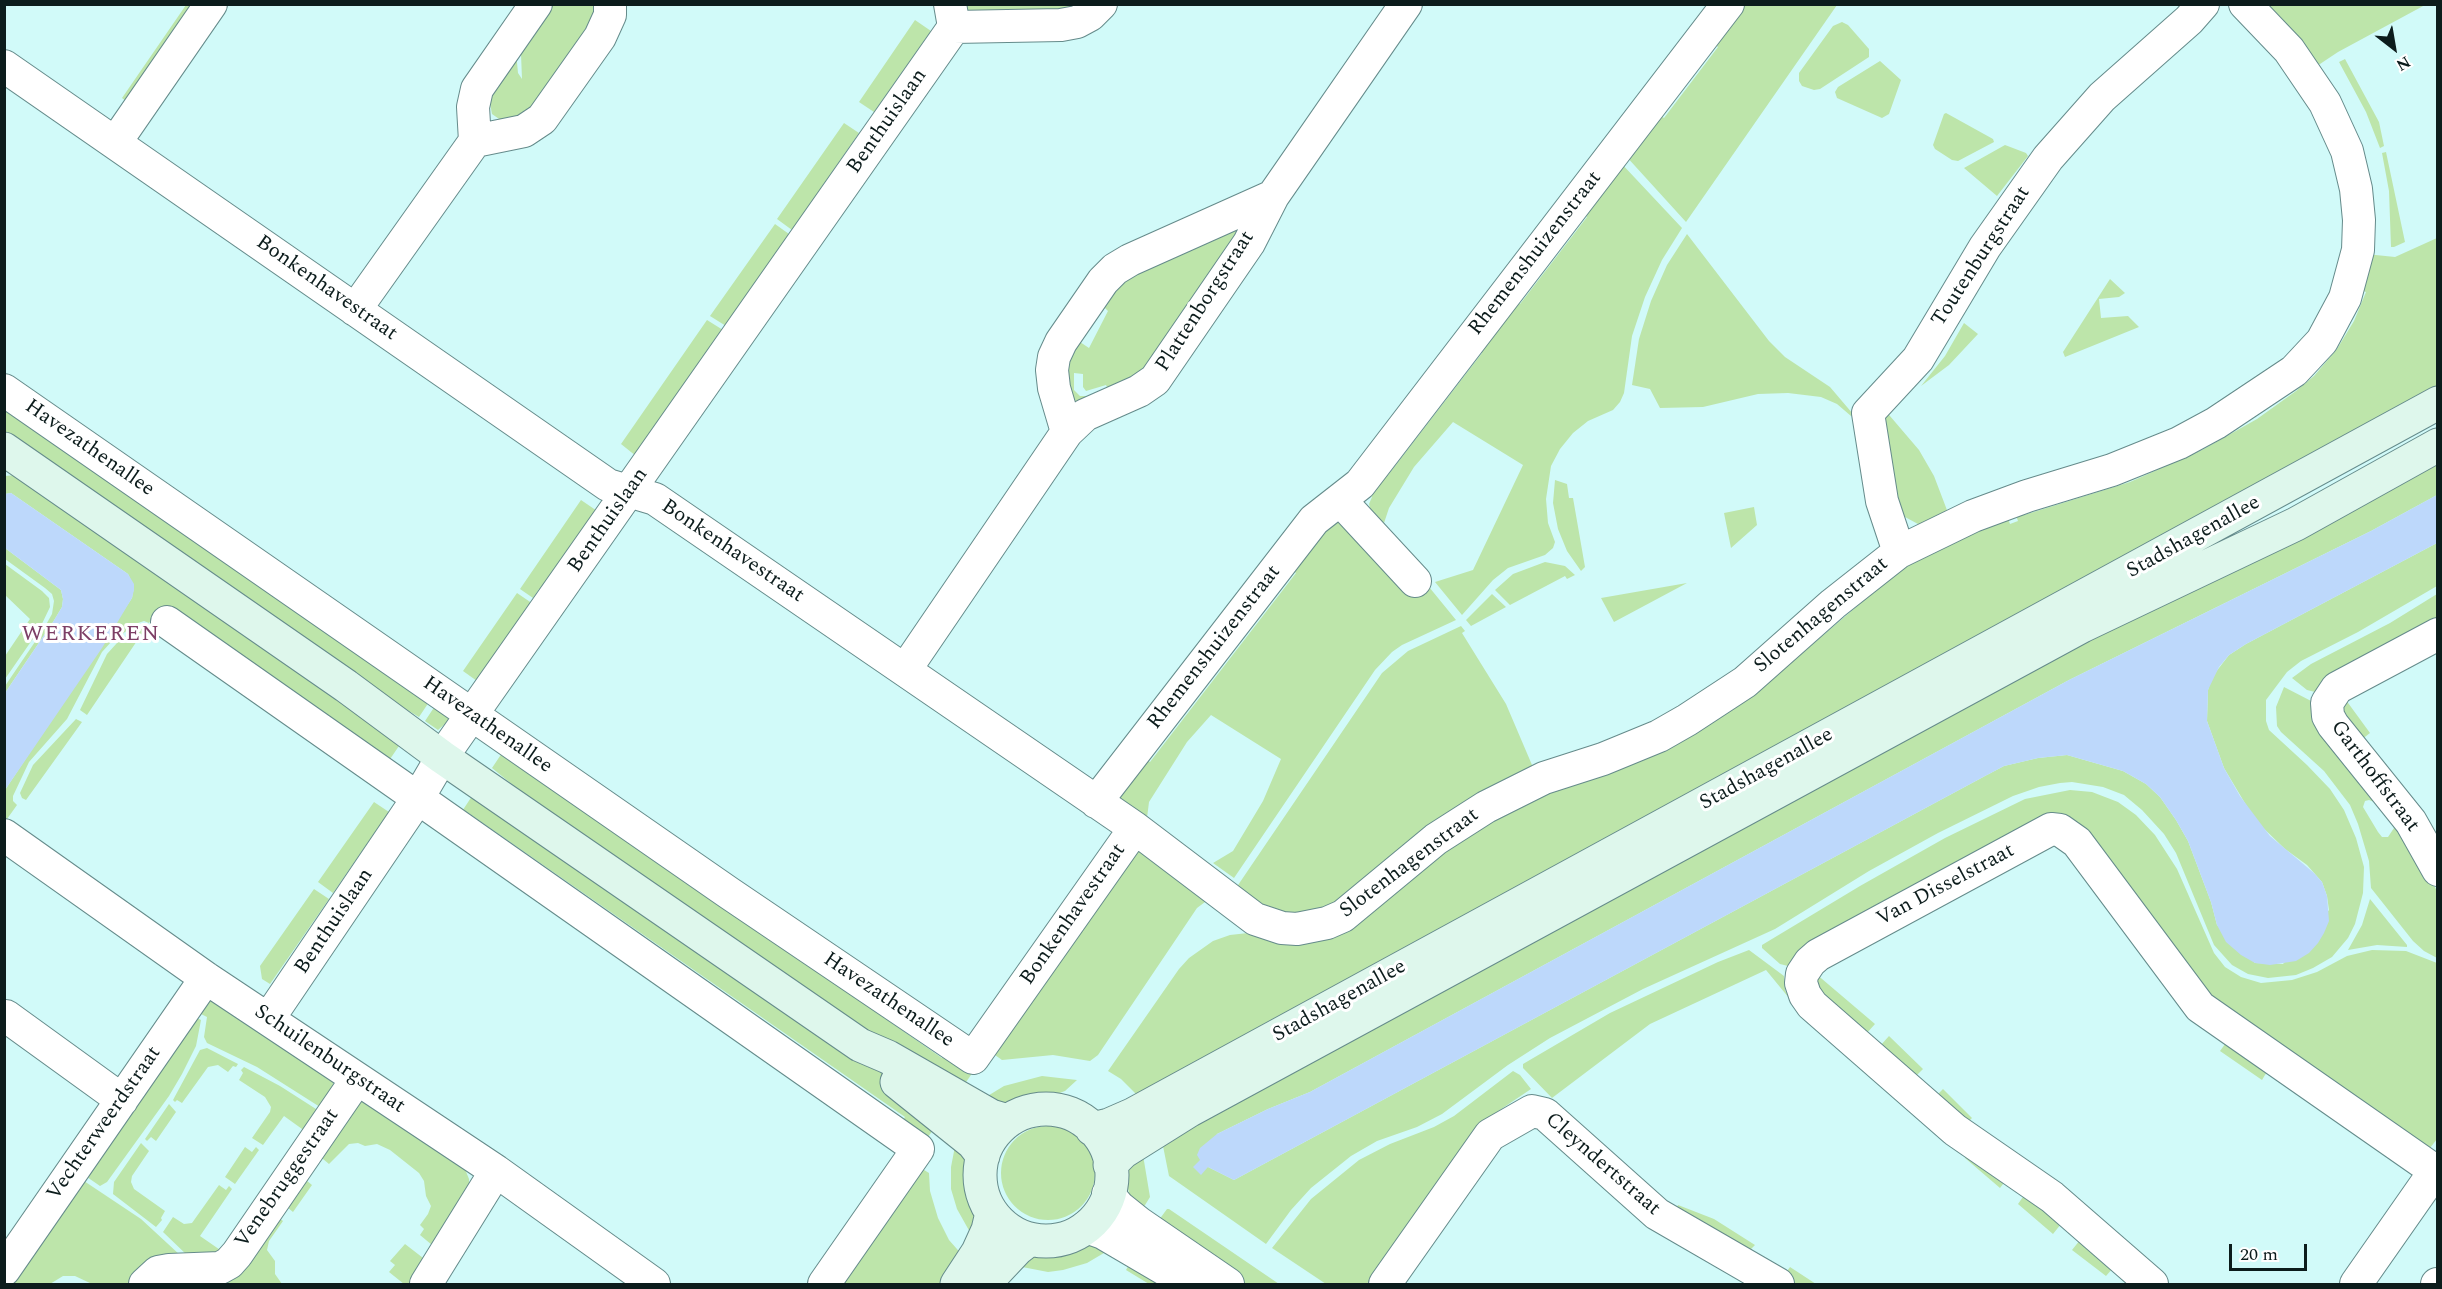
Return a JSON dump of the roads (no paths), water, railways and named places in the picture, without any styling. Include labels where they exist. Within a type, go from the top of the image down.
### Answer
[{"type":"main road","name":"Stadshagenallee","points":[[1092,1129],[1109,1125],[1132,1115],[2438,403]]},
{"type":"main road","name":"Stadshagenallee","points":[[1109,1179],[1130,1147],[1190,1110],[2082,626],[2296,524],[2438,445]]},
{"type":"main road","name":"Havezathenallee","points":[[4,449],[346,686],[442,757],[860,1046],[888,1057],[991,1116],[1008,1121]]},
{"type":"main road","name":"Havezathenallee","points":[[860,1046],[879,1069],[973,1143],[983,1156]]},
{"type":"main road","points":[[1052,1110],[1074,1115],[1092,1129],[1105,1146],[1109,1179],[1100,1212],[1086,1227],[1059,1239],[1030,1239],[1009,1229],[992,1213],[981,1185],[983,1156],[993,1136],[1008,1121],[1029,1112],[1052,1110]]},
{"type":"main road","points":[[957,1284],[983,1241],[992,1213]]},
{"type":"main road","points":[[984,1284],[1017,1249],[1030,1239]]},
{"type":"street","points":[[115,143],[211,4]]},
{"type":"street","points":[[355,310],[475,141],[473,106],[477,89],[536,4]]},
{"type":"street","points":[[475,141],[524,131],[542,119],[600,38],[610,15],[610,4]]},
{"type":"street","name":"Benthuislaan","points":[[269,1018],[418,798],[442,757],[631,491],[952,16],[1061,25],[1077,22],[1090,15],[1101,4]]},
{"type":"street","name":"Plattenborgstraat","points":[[905,670],[1067,432],[1085,415],[1139,391],[1155,380],[1249,243],[1273,196],[1406,4]]},
{"type":"street","name":"Rhemenshuizenstraat","points":[[1096,802],[1314,519],[1360,484],[1728,4]]},
{"type":"street","name":"Toutenburgstraat","points":[[1899,552],[1882,501],[1868,412],[1918,359],[1985,247],[2048,158],[2102,97],[2189,20],[2203,4]]},
{"type":"street","name":"Slotenhagenstraat","points":[[1135,828],[1255,919],[1282,928],[1297,929],[1327,923],[1355,907],[1436,839],[1486,807],[1544,778],[1604,759],[1687,720],[1745,682],[1833,604],[1899,552],[1973,516],[2027,496],[2112,471],[2179,442],[2216,423],[2294,371],[2315,349],[2345,298],[2358,250],[2360,220],[2356,189],[2347,151],[2339,130],[2308,76],[2270,28],[2245,4]]},
{"type":"street","name":"Bonkenhavestraat","points":[[4,66],[608,485],[655,499],[1135,828],[973,1058]]},
{"type":"street","name":"Plattenborgstraat","points":[[1067,432],[1054,388],[1052,370],[1054,357],[1061,342],[1103,281],[1115,269],[1130,260],[1273,196]]},
{"type":"street","name":"Havezathenallee","points":[[4,390],[729,894],[973,1058]]},
{"type":"street","points":[[1340,500],[1415,581]]},
{"type":"street","points":[[167,622],[918,1149],[824,1284]]},
{"type":"street","name":"Garthoffstraat","points":[[2438,634],[2337,688],[2327,703],[2328,716],[2332,725],[2411,822],[2438,870]]},
{"type":"street","name":"Van Disselstraat","points":[[2152,1284],[2052,1197],[1955,1130],[1812,1005],[1801,983],[1802,974],[1810,962],[1818,955],[2051,829],[2060,830],[2077,842],[2200,1007],[2436,1172]]},
{"type":"street","name":"Schuilenburgstraat","points":[[4,835],[206,978],[496,1171],[654,1284]]},
{"type":"street","name":"Vechterweerdstraat","points":[[4,1270],[206,978]]},
{"type":"street","points":[[4,1018],[6,1016],[122,1100]]},
{"type":"street","name":"Venebruggestraat","points":[[145,1284],[158,1272],[220,1268],[229,1263],[357,1079]]},
{"type":"street","name":"Cleyndertstraat","points":[[1385,1284],[1490,1135],[1532,1111],[1545,1114],[1657,1214],[1778,1284]]},
{"type":"street","points":[[426,1284],[496,1171]]},
{"type":"street","points":[[2356,1284],[2436,1172]]},
{"type":"street","points":[[1109,1179],[1119,1207],[1227,1284]]},
{"type":"street","points":[[1086,1227],[1103,1233],[1190,1284]]},
{"type":"water","points":[[11,493],[128,574],[134,584],[134,590],[132,598],[102,648],[5,790],[5,693],[53,622],[62,607],[63,599],[61,590],[5,548],[5,494]]},
{"type":"water","points":[[2437,495],[2437,543],[2246,644],[2229,655],[2219,667],[2208,690],[2207,721],[2224,768],[2240,796],[2270,836],[2322,882],[2327,896],[2329,921],[2324,933],[2309,953],[2296,961],[2270,965],[2255,963],[2226,942],[2217,925],[2211,902],[2188,841],[2160,797],[2146,784],[2123,771],[2067,755],[2038,758],[2004,766],[1234,1180],[1208,1167],[1201,1175],[1193,1167],[1200,1160],[1197,1155],[1200,1148],[1217,1134],[1310,1092],[2069,680],[2371,531]]},
{"type":"district","name":"WERKEREN","points":[[91,636]]}]
